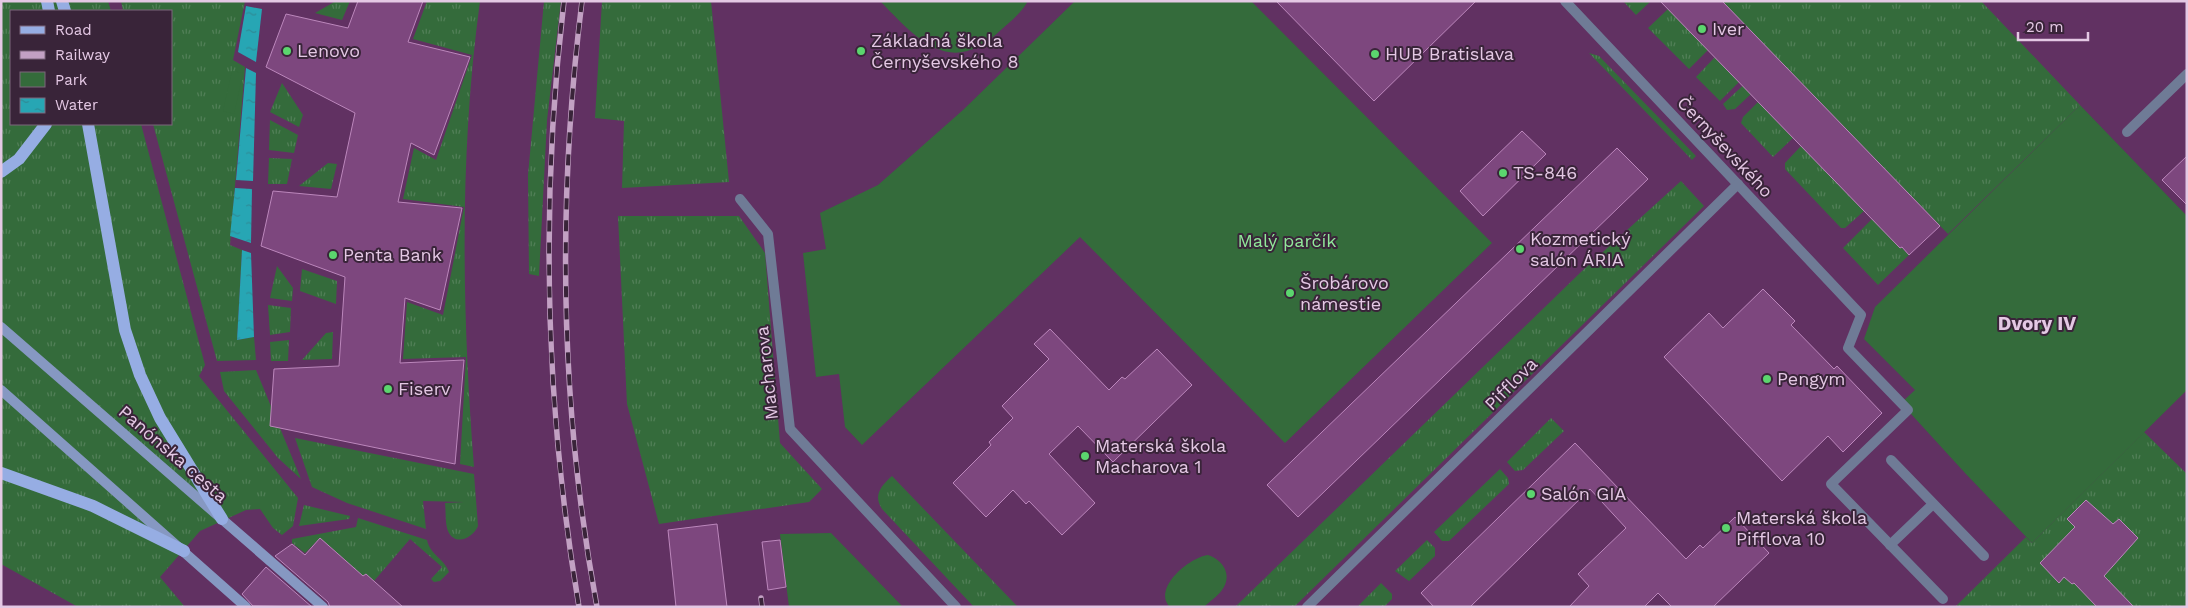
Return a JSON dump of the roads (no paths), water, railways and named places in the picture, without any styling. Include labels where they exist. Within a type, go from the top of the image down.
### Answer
[{"type":"main road","points":[[1,172],[26,152],[45,125]]},
{"type":"main road","points":[[88,125],[125,330],[140,376],[160,418],[223,519]]},
{"type":"main road","name":"Panónska cesta","points":[[1,327],[323,607]]},
{"type":"main road","points":[[1,390],[246,607]]},
{"type":"main road","points":[[1,473],[93,506],[184,551]]},
{"type":"street","name":"Černyševského","points":[[1564,1],[1861,315],[1848,348],[1908,410],[1831,484],[1890,545]]},
{"type":"street","points":[[2128,132],[2187,74]]},
{"type":"street","name":"Pifflova","points":[[1307,607],[1738,184]]},
{"type":"street","name":"Macharova","points":[[740,200],[768,234],[790,429],[956,607]]},
{"type":"street","points":[[1890,460],[1984,556]]},
{"type":"street","points":[[1933,504],[1890,545],[1943,600]]},
{"type":"water","points":[[246,6],[262,9],[256,62],[238,52]]},
{"type":"water","points":[[246,68],[256,73],[253,181],[236,180]]},
{"type":"water","points":[[235,188],[252,189],[251,243],[230,236]]},
{"type":"water","points":[[242,250],[251,253],[254,337],[237,340]]},
{"type":"railway","points":[[564,1],[551,153],[550,304],[559,456],[579,607]]},
{"type":"railway","points":[[582,1],[569,152],[566,305],[569,381],[576,457],[597,607]]},
{"type":"railway","points":[[761,598],[762,607]]},
{"type":"place","name":"Iver","points":[[1702,29]]},
{"type":"place","name":"Lenovo","points":[[287,51]]},
{"type":"place","name":"Základná škola Černyševského 8","points":[[861,51]]},
{"type":"place","name":"HUB Bratislava","points":[[1375,54]]},
{"type":"place","name":"TS-846","points":[[1503,173]]},
{"type":"place","name":"Kozmetický salón ÁRIA","points":[[1520,249]]},
{"type":"place","name":"Penta Bank","points":[[333,255]]},
{"type":"place","name":"Šrobárovo námestie","points":[[1290,293]]},
{"type":"place","name":"Pengym","points":[[1767,379]]},
{"type":"place","name":"Fiserv","points":[[388,389]]},
{"type":"place","name":"Materská škola Macharova 1","points":[[1085,456]]},
{"type":"place","name":"Salón GIA","points":[[1531,494]]},
{"type":"place","name":"Materská škola Pifflova 10","points":[[1726,528]]},
{"type":"district","name":"Dvory IV","points":[[2037,323]]},
{"type":"park label","name":"Malý parčík","points":[[1287,241]]}]
